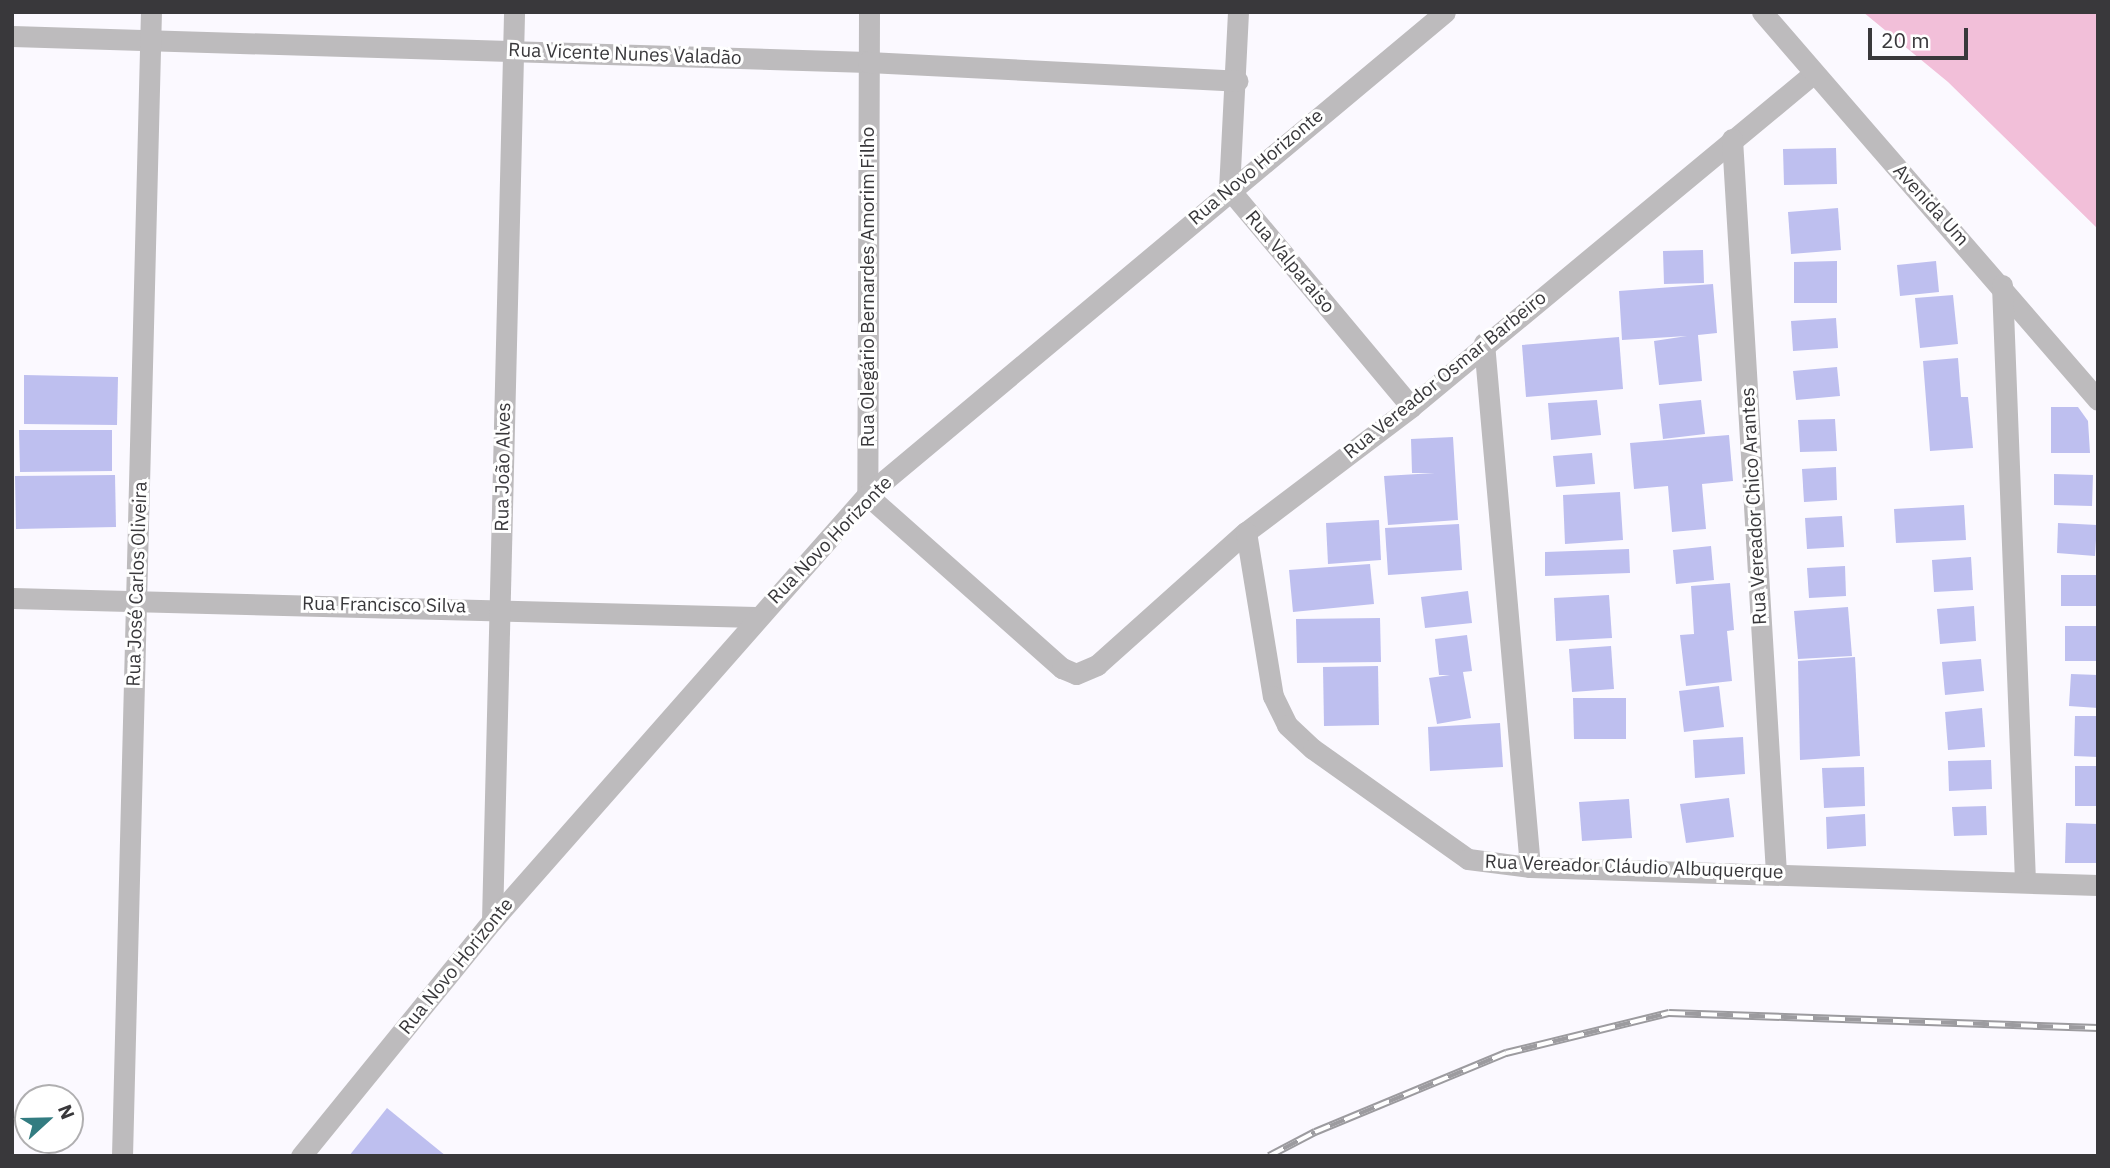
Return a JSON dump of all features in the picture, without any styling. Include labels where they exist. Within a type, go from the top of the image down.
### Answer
[{"type":"street","name":"Rua José Carlos Oliveira","points":[[122,1156],[151,12]]},
{"type":"street","name":"Rua João Alves","points":[[492,921],[514,12]]},
{"type":"street","name":"Rua Olegário Bernardes Amorim Filho","points":[[867,495],[869,12]]},
{"type":"street","points":[[1229,189],[1238,81],[1238,12]]},
{"type":"street","name":"Rua Novo Horizonte","points":[[302,1156],[492,921],[867,495],[1229,189],[1446,12]]},
{"type":"street","name":"Avenida Um","points":[[1762,12],[2002,285],[2098,400]]},
{"type":"street","name":"Rua Vicente Nunes Valadão","points":[[12,36],[868,62],[1238,81]]},
{"type":"street","name":"Rua Vereador Osmar Barbeiro","points":[[867,495],[1062,668],[1076,674],[1097,665],[1246,532],[1411,407],[1484,343],[1814,73]]},
{"type":"street","name":"Rua Vereador Chico Arantes","points":[[1732,139],[1776,873]]},
{"type":"street","name":"Rua Valparaiso","points":[[1229,189],[1411,407]]},
{"type":"street","points":[[2002,285],[2025,882]]},
{"type":"street","points":[[1484,343],[1530,867]]},
{"type":"street","name":"Rua Vereador Cláudio Albuquerque","points":[[1246,532],[1273,696],[1287,724],[1313,749],[1468,859],[1530,867],[2098,885]]},
{"type":"street","name":"Rua Francisco Silva","points":[[12,598],[499,608],[757,617]]},
{"type":"shaded area","points":[[1863,12],[2098,12],[2098,229],[1948,82]]},
{"type":"building","points":[[1836,148],[1837,184],[1784,185],[1783,149]]},
{"type":"building","points":[[1838,208],[1841,250],[1791,254],[1788,212]]},
{"type":"building","points":[[1703,250],[1704,283],[1664,284],[1663,251]]},
{"type":"building","points":[[1837,261],[1837,303],[1794,303],[1794,262]]},
{"type":"building","points":[[1936,261],[1939,292],[1900,296],[1897,265]]},
{"type":"building","points":[[1713,284],[1717,333],[1698,335],[1702,381],[1659,385],[1654,341],[1687,336],[1622,340],[1619,291]]},
{"type":"building","points":[[1953,295],[1958,344],[1920,348],[1915,298]]},
{"type":"building","points":[[1836,318],[1838,348],[1793,351],[1791,321]]},
{"type":"building","points":[[1619,337],[1623,389],[1526,397],[1522,345]]},
{"type":"building","points":[[1958,358],[1961,397],[1968,397],[1973,448],[1930,451],[1923,361]]},
{"type":"building","points":[[1837,367],[1840,396],[1796,400],[1793,371]]},
{"type":"building","points":[[24,375],[118,377],[117,425],[24,424]]},
{"type":"building","points":[[1597,400],[1601,435],[1551,440],[1548,403]]},
{"type":"building","points":[[1701,400],[1705,434],[1663,439],[1659,404]]},
{"type":"building","points":[[2051,407],[2078,407],[2088,421],[2090,453],[2051,453]]},
{"type":"building","points":[[1835,419],[1837,451],[1800,452],[1798,420]]},
{"type":"building","points":[[19,430],[112,430],[112,471],[20,472]]},
{"type":"building","points":[[1729,435],[1733,481],[1702,484],[1706,529],[1672,532],[1668,486],[1634,489],[1630,443]]},
{"type":"building","points":[[1453,437],[1458,520],[1388,525],[1384,476],[1435,473],[1412,473],[1411,439]]},
{"type":"building","points":[[1592,453],[1595,484],[1556,487],[1553,456]]},
{"type":"building","points":[[1836,467],[1837,500],[1804,502],[1802,469]]},
{"type":"building","points":[[2054,474],[2093,475],[2092,506],[2054,505]]},
{"type":"building","points":[[115,475],[116,527],[16,529],[15,476]]},
{"type":"building","points":[[1620,492],[1623,540],[1565,544],[1563,495]]},
{"type":"building","points":[[1964,505],[1966,540],[1896,543],[1894,509]]},
{"type":"building","points":[[1842,516],[1844,547],[1807,549],[1805,518]]},
{"type":"building","points":[[1379,520],[1381,560],[1328,564],[1326,523]]},
{"type":"building","points":[[2058,523],[2097,525],[2095,556],[2057,553]]},
{"type":"building","points":[[1459,524],[1462,570],[1388,575],[1385,528]]},
{"type":"building","points":[[1711,546],[1714,580],[1676,584],[1673,550]]},
{"type":"building","points":[[1629,549],[1630,573],[1545,576],[1545,552]]},
{"type":"building","points":[[1971,557],[1973,590],[1934,592],[1932,560]]},
{"type":"building","points":[[1370,564],[1374,604],[1293,612],[1289,570]]},
{"type":"building","points":[[1845,566],[1846,596],[1809,598],[1807,568]]},
{"type":"building","points":[[2061,575],[2098,575],[2098,606],[2061,606]]},
{"type":"building","points":[[1730,583],[1734,630],[1727,631],[1732,681],[1686,686],[1680,635],[1694,634],[1691,586]]},
{"type":"building","points":[[1468,591],[1472,623],[1425,628],[1421,597]]},
{"type":"building","points":[[1609,595],[1612,638],[1556,641],[1554,598]]},
{"type":"building","points":[[1974,606],[1976,641],[1940,644],[1937,609]]},
{"type":"building","points":[[1848,607],[1852,656],[1798,659],[1794,611]]},
{"type":"building","points":[[1380,618],[1381,662],[1297,663],[1296,619]]},
{"type":"building","points":[[2065,626],[2098,626],[2098,661],[2065,661]]},
{"type":"building","points":[[1467,635],[1472,671],[1463,672],[1471,718],[1437,724],[1429,678],[1450,675],[1439,675],[1435,639]]},
{"type":"building","points":[[1611,646],[1614,689],[1572,692],[1569,649]]},
{"type":"building","points":[[1855,657],[1860,756],[1800,760],[1798,661]]},
{"type":"building","points":[[1981,659],[1984,691],[1945,695],[1942,662]]},
{"type":"building","points":[[1378,666],[1379,725],[1324,726],[1323,667]]},
{"type":"building","points":[[2071,674],[2098,675],[2098,708],[2069,706]]},
{"type":"building","points":[[1719,686],[1724,727],[1684,732],[1679,691]]},
{"type":"building","points":[[1573,698],[1626,698],[1626,739],[1574,739]]},
{"type":"building","points":[[1982,708],[1985,747],[1948,750],[1945,712]]},
{"type":"building","points":[[2075,716],[2098,716],[2098,757],[2074,756]]},
{"type":"building","points":[[1500,723],[1503,767],[1430,771],[1428,727]]},
{"type":"building","points":[[1743,737],[1745,774],[1695,778],[1693,740]]},
{"type":"building","points":[[1991,760],[1992,789],[1949,791],[1948,761]]},
{"type":"building","points":[[2075,766],[2098,766],[2098,806],[2075,806]]},
{"type":"building","points":[[1864,767],[1865,806],[1824,808],[1822,768]]},
{"type":"building","points":[[1729,798],[1734,837],[1686,843],[1680,804]]},
{"type":"building","points":[[1629,799],[1632,838],[1582,841],[1579,802]]},
{"type":"building","points":[[1986,806],[1987,835],[1954,836],[1952,807]]},
{"type":"building","points":[[1865,814],[1866,846],[1827,849],[1826,817]]},
{"type":"building","points":[[2066,823],[2098,824],[2098,863],[2065,863]]},
{"type":"building","points":[[387,1108],[446,1156],[349,1156]]},
{"type":"railway","points":[[1269,1156],[1315,1132],[1506,1053],[1669,1013],[2098,1028]]}]
